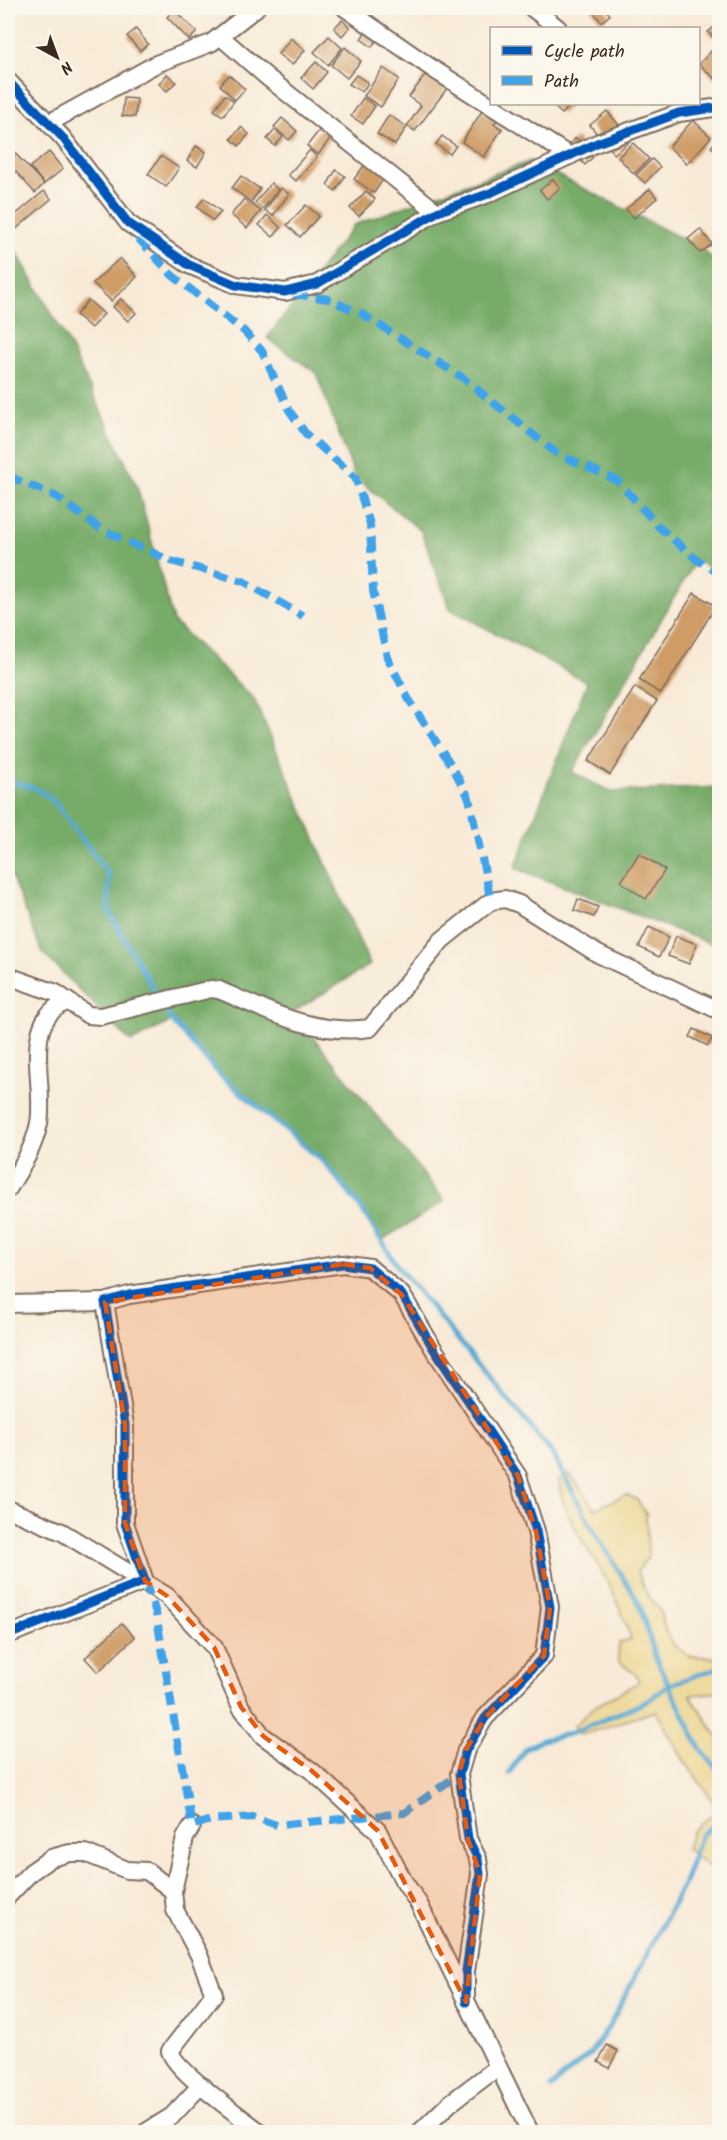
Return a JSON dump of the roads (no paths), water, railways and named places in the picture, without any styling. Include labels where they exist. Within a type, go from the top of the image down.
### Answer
[{"type":"street","points":[[49,123],[156,64],[221,37],[256,8]]},
{"type":"street","points":[[345,8],[433,69],[570,156]]},
{"type":"street","points":[[532,8],[557,27]]},
{"type":"street","points":[[221,37],[267,77],[437,212]]},
{"type":"street","points":[[8,81],[63,138],[128,223],[189,265],[236,285],[285,292],[317,284],[437,212],[488,194],[597,142],[669,117],[720,106]]},
{"type":"street","points":[[700,99],[720,106]]},
{"type":"street","points":[[8,976],[57,993],[66,1002],[88,1015],[101,1016],[189,994],[219,990],[314,1028],[350,1031],[370,1028],[442,940],[491,901],[505,899],[519,904],[598,954],[720,1011]]},
{"type":"street","points":[[8,1189],[24,1164],[35,1139],[39,1120],[39,1042],[43,1020],[54,1008],[66,1002]]},
{"type":"street","points":[[8,1304],[105,1302],[129,1294],[343,1264],[370,1268],[402,1295],[455,1383],[500,1444],[518,1476],[536,1531],[550,1607],[548,1639],[544,1656],[485,1718],[466,1750],[459,1774],[468,1839],[478,1860],[480,1874],[466,1971],[466,2002]]},
{"type":"street","points":[[105,1302],[125,1425],[125,1523],[146,1581]]},
{"type":"street","points":[[8,1509],[62,1532],[146,1581],[167,1596],[214,1647],[241,1707],[263,1736],[312,1771],[378,1831],[403,1880],[419,1904],[530,2133]]},
{"type":"street","points":[[8,1635],[146,1581]]},
{"type":"street","points":[[192,1826],[185,1838],[173,1892],[175,1910],[199,1955],[214,1994],[170,2050],[172,2061],[260,2133]]},
{"type":"street","points":[[8,1896],[31,1872],[51,1858],[69,1853],[86,1853],[127,1870],[147,1871],[173,1892]]},
{"type":"street","points":[[420,2133],[449,2104],[498,2067]]},
{"type":"street","points":[[146,2133],[172,2116],[201,2085]]},
{"type":"waterway","points":[[8,781],[35,788],[54,801],[109,875],[108,910],[171,1020],[220,1075],[324,1162],[361,1208],[398,1267],[552,1453],[595,1533],[639,1603],[656,1659],[700,1748],[720,1773]]},
{"type":"waterway","points":[[509,1773],[525,1749],[542,1740],[569,1734],[646,1702],[669,1685],[720,1667]]},
{"type":"waterway","points":[[551,2087],[590,2054],[610,2025],[684,1883],[701,1835],[720,1820]]}]
